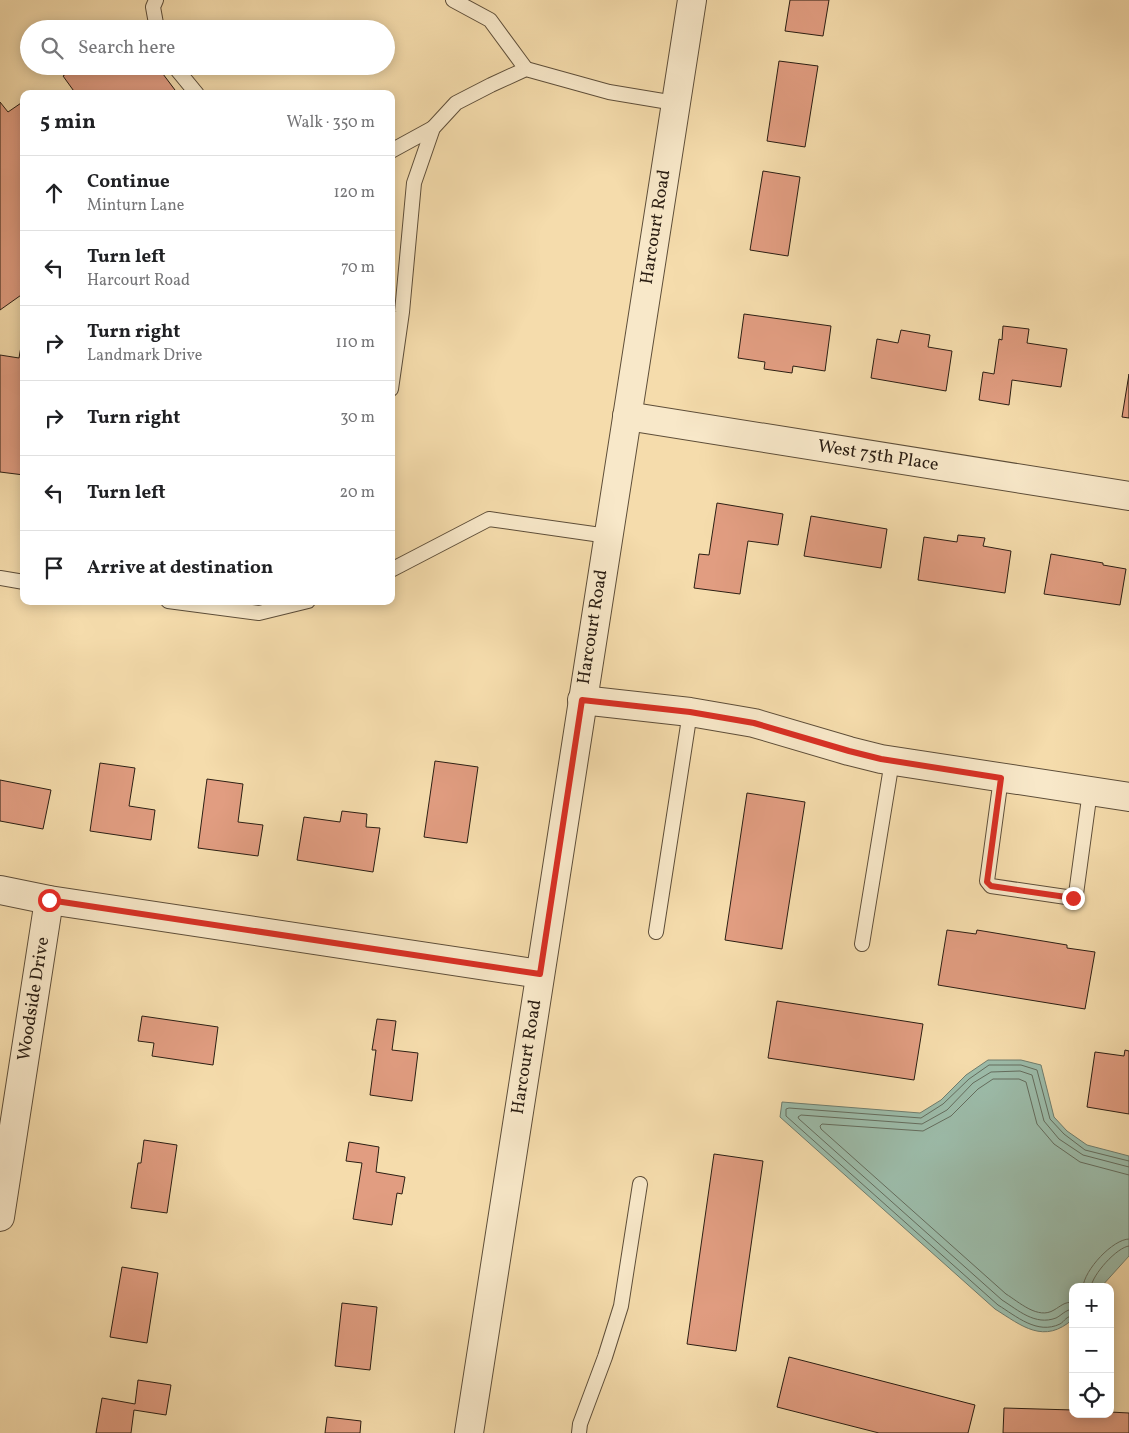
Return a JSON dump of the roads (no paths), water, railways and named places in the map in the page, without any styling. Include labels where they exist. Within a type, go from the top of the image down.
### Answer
[{"type":"street","name":"Harcourt Road","points":[[468,1433],[692,0]]},
{"type":"street","name":"West 75th Place","points":[[627,416],[1129,496]]},
{"type":"street","points":[[582,700],[690,712],[754,723],[849,751],[892,761],[1129,797]]},
{"type":"street","points":[[0,890],[49,900],[540,974]]},
{"type":"street","name":"Woodside Drive","points":[[0,1217],[49,900]]},
{"type":"lane","points":[[155,20],[153,7],[156,0]]},
{"type":"lane","points":[[453,0],[490,20],[526,69],[608,92],[676,103]]},
{"type":"lane","points":[[395,149],[433,128],[456,103],[526,69]]},
{"type":"lane","points":[[181,75],[194,90]]},
{"type":"lane","points":[[395,361],[402,312],[414,183],[433,128]]},
{"type":"lane","points":[[395,568],[489,519],[608,536]]},
{"type":"lane","points":[[0,578],[20,581]]},
{"type":"lane","points":[[209,605],[259,613],[292,605]]},
{"type":"lane","points":[[656,932],[690,712]]},
{"type":"lane","points":[[862,944],[892,761]]},
{"type":"lane","points":[[1001,778],[987,882],[991,886],[1073,898],[1076,894],[1090,791]]},
{"type":"lane","points":[[578,1433],[621,1306],[640,1184]]},
{"type":"water","points":[[988,1060],[1021,1060],[1041,1065],[1054,1117],[1067,1131],[1087,1145],[1129,1156],[1129,1256],[1105,1283],[1069,1283],[1069,1322],[1052,1331],[1033,1330],[995,1309],[780,1117],[782,1102],[920,1113],[941,1100],[966,1075]]}]
